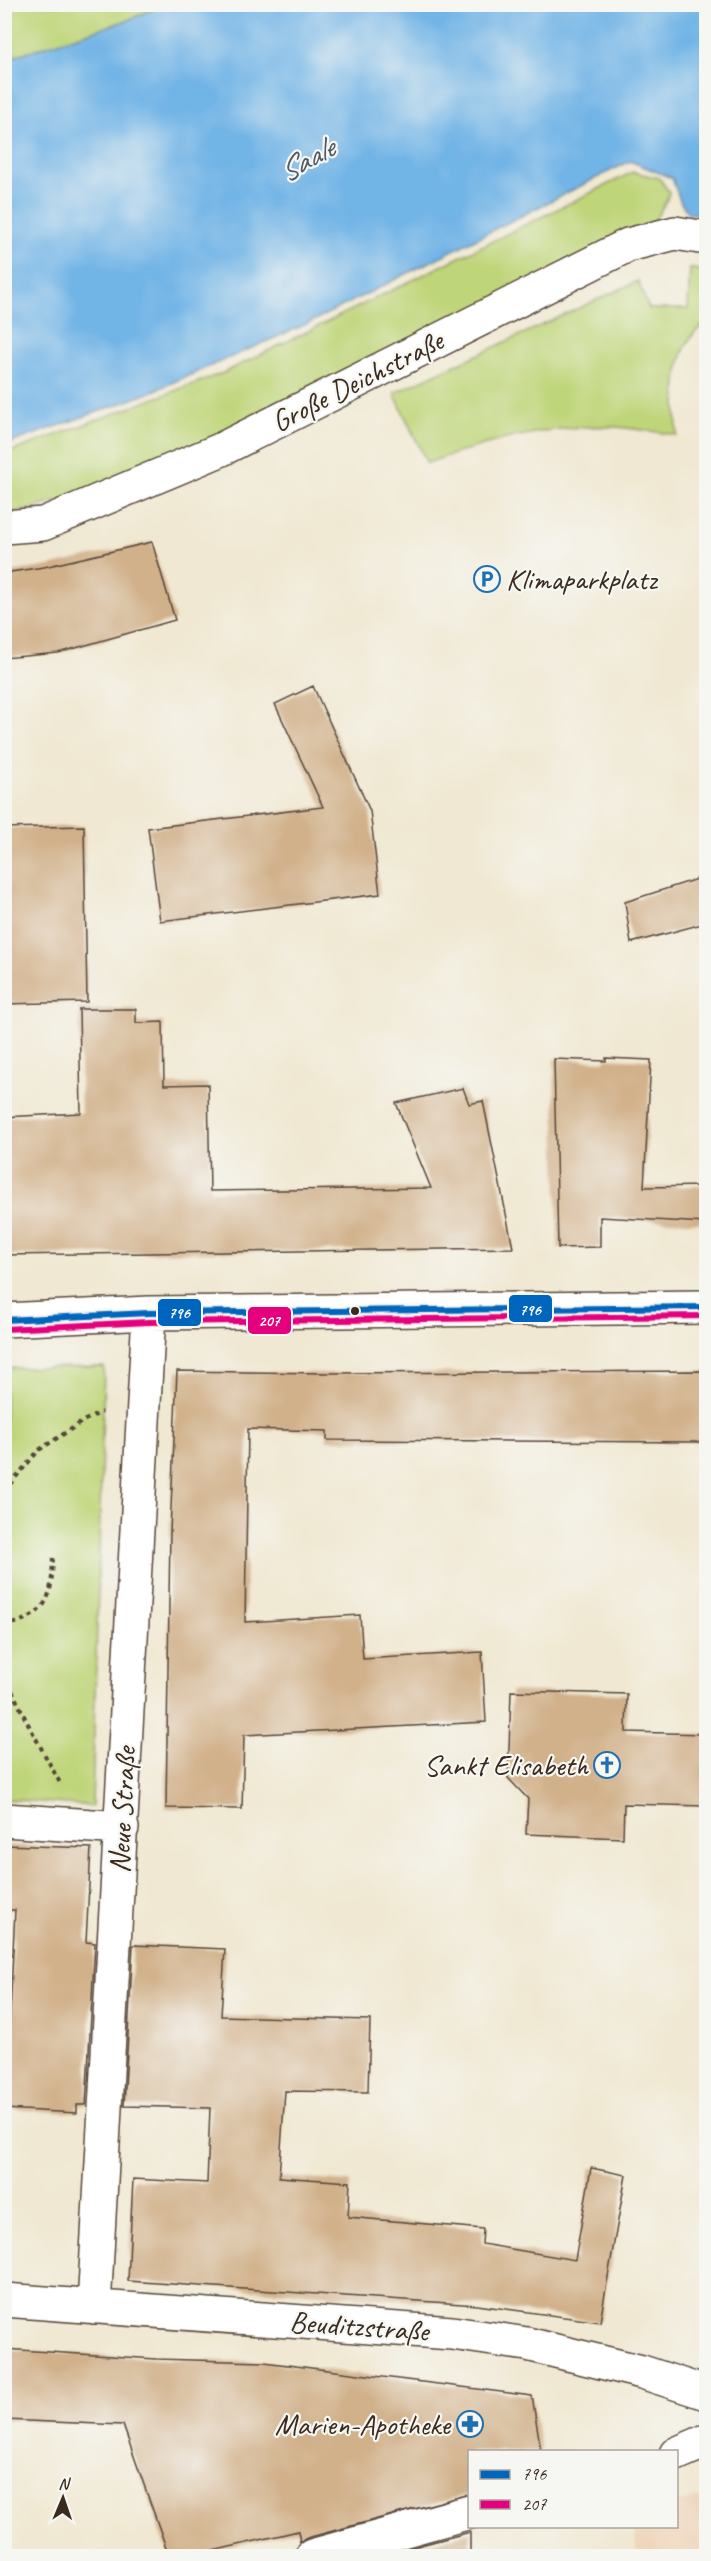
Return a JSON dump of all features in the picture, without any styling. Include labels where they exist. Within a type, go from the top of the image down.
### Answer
[{"type":"street","name":"Große Deichstraße","points":[[4,527],[43,524],[220,450],[628,244],[675,233],[706,238]]},
{"type":"street","points":[[4,1320],[149,1313],[706,1307]]},
{"type":"street","name":"Neue Straße","points":[[94,2307],[149,1313]]},
{"type":"street","points":[[4,1820],[122,1828]]},
{"type":"street","name":"Beuditzstraße","points":[[4,2300],[423,2330],[517,2342],[642,2372],[706,2393]]},
{"type":"street","points":[[678,2453],[706,2441]]},
{"type":"street","points":[[312,2556],[468,2513]]},
{"type":"path","points":[[4,1491],[39,1450],[84,1419],[144,1395]]},
{"type":"path","points":[[4,1626],[37,1614],[52,1585],[53,1554]]},
{"type":"path","points":[[4,1674],[66,1794]]},
{"type":"shaded area","points":[[706,2498],[706,2556],[638,2556],[634,2528],[678,2528],[678,2501]]},
{"type":"green space","points":[[5,5],[163,5],[128,20],[5,59]]},
{"type":"green space","points":[[633,172],[659,178],[669,192],[667,200],[648,231],[134,479],[24,511],[5,513],[5,454],[223,373]]},
{"type":"green space","points":[[690,268],[706,272],[706,323],[694,333],[681,359],[676,389],[677,435],[617,427],[568,428],[496,441],[427,463],[394,393],[638,281],[649,309],[688,309]]},
{"type":"green space","points":[[104,1367],[92,1806],[5,1799],[5,1368]]},
{"type":"water","name":"Saale","points":[[163,5],[706,5],[706,213],[689,214],[681,203],[672,178],[630,161],[311,322],[144,395],[5,445],[5,59],[128,20]]},
{"type":"building","points":[[152,542],[175,620],[58,653],[4,658],[4,573],[44,567]]},
{"type":"building","points":[[313,686],[370,811],[380,894],[160,921],[148,828],[323,807],[275,704]]},
{"type":"building","points":[[84,826],[87,1002],[4,1004],[4,828]]},
{"type":"building","points":[[706,876],[706,923],[631,943],[625,902]]},
{"type":"building","points":[[79,1009],[136,1009],[136,1023],[163,1022],[164,1085],[208,1084],[210,1191],[431,1188],[396,1103],[463,1088],[469,1104],[483,1101],[513,1248],[4,1255],[4,1117],[81,1113]]},
{"type":"building","points":[[606,1058],[651,1060],[644,1187],[706,1186],[706,1223],[600,1217],[600,1247],[558,1248],[554,1059],[606,1061]]},
{"type":"building","points":[[177,1371],[326,1373],[706,1371],[706,1442],[327,1440],[327,1431],[248,1429],[245,1622],[360,1615],[363,1659],[482,1652],[486,1722],[244,1735],[242,1809],[166,1808],[170,1531]]},
{"type":"building","name":"Sankt Elisabeth","points":[[511,1691],[627,1694],[626,1732],[706,1734],[706,1806],[624,1804],[623,1838],[526,1834],[528,1799],[508,1778]]},
{"type":"building","points":[[4,1845],[91,1848],[86,1942],[95,1943],[86,2105],[77,2105],[77,2113],[4,2109],[4,2053],[8,2054],[15,1910],[4,1910]]},
{"type":"building","points":[[133,1945],[225,1949],[221,2016],[370,2020],[368,2092],[285,2091],[279,2177],[350,2182],[348,2217],[483,2229],[482,2244],[575,2260],[591,2168],[626,2175],[600,2322],[477,2305],[128,2281],[133,2179],[207,2183],[210,2108],[124,2106]]},
{"type":"building","points":[[4,2349],[156,2359],[264,2362],[532,2396],[541,2450],[468,2450],[468,2495],[307,2538],[300,2542],[298,2531],[191,2556],[169,2556],[123,2425],[4,2420]]},
{"type":"building","points":[[470,2532],[470,2556],[380,2556]]},
{"type":"transit line","name":"796","points":[[4,1320],[149,1313],[706,1307]]},
{"type":"transit line","name":"207","points":[[4,1329],[149,1322],[706,1316]]},
{"type":"place","name":"Klimaparkplatz","points":[[487,579]]},
{"type":"place","name":"Sankt Elisabeth","points":[[607,1765]]},
{"type":"place","name":"Marien-Apotheke","points":[[470,2424]]}]
